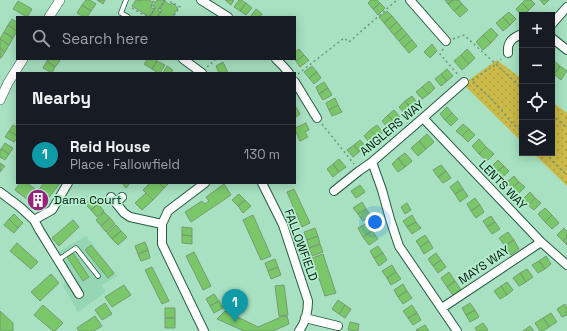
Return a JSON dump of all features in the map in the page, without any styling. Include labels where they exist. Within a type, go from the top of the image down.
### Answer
[{"type":"street","points":[[51,16],[60,0]]},
{"type":"street","points":[[201,0],[226,16]]},
{"type":"street","points":[[410,0],[446,41]]},
{"type":"street","points":[[555,21],[567,7]]},
{"type":"street","points":[[508,53],[510,42],[519,35]]},
{"type":"street","points":[[555,40],[567,50]]},
{"type":"street","points":[[0,99],[21,60]]},
{"type":"street","points":[[184,60],[201,72]]},
{"type":"street","points":[[277,60],[287,72]]},
{"type":"street","name":"ANGLERS WAY","points":[[334,191],[372,162],[468,81]]},
{"type":"street","points":[[296,84],[317,118]]},
{"type":"street","name":"LENTS WAY","points":[[423,118],[541,242],[567,266]]},
{"type":"street","points":[[372,162],[399,246],[457,331]]},
{"type":"street","points":[[34,220],[52,210],[67,184]]},
{"type":"street","points":[[204,184],[168,211],[162,224],[162,244],[204,331]]},
{"type":"street","name":"FALLOWFIELD","points":[[262,184],[283,225],[308,301],[306,318],[299,331]]},
{"type":"street","points":[[0,192],[34,220],[79,294]]},
{"type":"street","points":[[116,199],[124,213],[130,217],[162,224]]},
{"type":"street","name":"MAYS WAY","points":[[442,308],[541,242]]},
{"type":"street","points":[[306,318],[338,326]]},
{"type":"lane","points":[[126,0],[121,13],[126,16]]},
{"type":"lane","points":[[58,260],[76,248],[98,276]]},
{"type":"path","points":[[158,16],[161,11],[159,9],[165,1],[164,0]]},
{"type":"path","points":[[296,75],[344,38],[349,42],[397,0]]},
{"type":"path","points":[[149,16],[155,9],[151,7],[154,2],[152,1]]},
{"type":"path","points":[[170,3],[171,2],[180,7],[174,16]]},
{"type":"path","points":[[132,8],[146,16]]},
{"type":"path","points":[[464,35],[519,85]]},
{"type":"path","points":[[446,41],[440,54],[468,81],[496,104],[507,118],[519,129]]},
{"type":"path","points":[[468,81],[495,65],[508,53]]},
{"type":"path","points":[[203,72],[215,60]]},
{"type":"path","points":[[317,118],[359,171]]},
{"type":"path","points":[[555,118],[567,128]]},
{"type":"path","points":[[549,156],[553,162],[567,175]]},
{"type":"shaded area","points":[[497,60],[519,77],[519,139],[463,84]]},
{"type":"shaded area","points":[[555,104],[567,113],[567,186],[536,156],[555,156]]},
{"type":"shaded area","points":[[86,236],[117,276],[102,285],[106,292],[78,312],[63,286],[65,280],[50,256]]},
{"type":"building","points":[[86,0],[90,0],[96,4],[91,11],[82,5]]},
{"type":"building","points":[[97,0],[105,0],[103,4]]},
{"type":"building","points":[[136,0],[150,0],[153,3],[150,7],[154,9],[150,16],[147,16],[132,6]]},
{"type":"building","points":[[157,0],[164,1],[158,10],[160,12],[158,16],[151,16],[156,8],[153,6]]},
{"type":"building","points":[[225,0],[234,0],[231,5]]},
{"type":"building","points":[[239,0],[246,3],[240,11],[234,7]]},
{"type":"building","points":[[371,0],[377,0],[380,3],[373,9],[368,3]]},
{"type":"building","points":[[445,0],[453,0],[448,4]]},
{"type":"building","points":[[453,0],[459,0],[462,4],[454,11],[448,4]]},
{"type":"building","points":[[525,0],[531,0],[535,4],[529,10],[522,3]]},
{"type":"building","points":[[540,0],[549,0],[544,5]]},
{"type":"building","points":[[18,1],[32,9],[28,16],[25,16],[13,9]]},
{"type":"building","points":[[165,1],[170,5],[172,3],[178,8],[173,16],[159,16],[162,10],[160,9]]},
{"type":"building","points":[[246,3],[252,8],[246,15],[240,11]]},
{"type":"building","points":[[380,3],[385,8],[378,15],[373,9]]},
{"type":"building","points":[[522,3],[529,10],[527,12],[519,12],[516,9]]},
{"type":"building","points":[[462,4],[468,10],[460,17],[454,11]]},
{"type":"building","points":[[82,5],[91,11],[88,16],[82,16],[77,13]]},
{"type":"building","points":[[256,9],[262,14],[261,16],[251,16]]},
{"type":"building","points":[[387,11],[392,16],[384,23],[379,17]]},
{"type":"building","points":[[509,12],[516,19],[510,25],[503,17]]},
{"type":"building","points":[[392,16],[397,22],[389,29],[384,23]]},
{"type":"building","points":[[503,17],[510,25],[503,31],[496,23]]},
{"type":"building","points":[[12,19],[16,21],[16,30],[8,25]]},
{"type":"building","points":[[397,22],[402,28],[394,35],[389,29]]},
{"type":"building","points":[[8,25],[16,30],[13,38],[4,32]]},
{"type":"building","points":[[402,28],[407,34],[399,41],[394,35]]},
{"type":"building","points":[[491,28],[498,35],[491,43],[483,35]]},
{"type":"building","points":[[4,32],[13,38],[9,45],[0,39]]},
{"type":"building","points":[[407,34],[412,40],[404,47],[399,41]]},
{"type":"building","points":[[483,35],[491,43],[483,50],[476,42]]},
{"type":"building","points":[[0,39],[9,45],[5,52],[0,48]]},
{"type":"building","points":[[412,40],[417,46],[409,53],[404,47]]},
{"type":"building","points":[[432,44],[437,51],[430,58],[424,52]]},
{"type":"building","points":[[0,48],[5,52],[1,58],[0,58]]},
{"type":"building","points":[[299,49],[304,55],[296,61],[295,60],[296,51]]},
{"type":"building","points":[[467,49],[475,58],[469,64],[461,55]]},
{"type":"building","points":[[304,55],[309,60],[300,67],[296,61]]},
{"type":"building","points":[[461,55],[469,64],[462,70],[454,61]]},
{"type":"building","points":[[58,60],[60,61],[55,67],[47,61]]},
{"type":"building","points":[[147,60],[157,61],[152,69],[144,64]]},
{"type":"building","points":[[47,61],[55,67],[52,72],[43,68]]},
{"type":"building","points":[[157,61],[165,65],[161,72],[156,72],[152,69]]},
{"type":"building","points":[[223,62],[228,72],[219,72],[216,66]]},
{"type":"building","points":[[555,62],[560,66],[555,73]]},
{"type":"building","points":[[167,66],[173,70],[172,72],[164,72]]},
{"type":"building","points":[[312,66],[317,72],[309,78],[304,72]]},
{"type":"building","points":[[560,66],[567,71],[561,80],[555,75]]},
{"type":"building","points":[[447,69],[453,76],[447,81],[441,74]]},
{"type":"building","points":[[317,72],[321,78],[314,84],[309,78]]},
{"type":"building","points":[[441,74],[447,81],[441,86],[435,79]]},
{"type":"building","points":[[429,81],[435,88],[429,94],[422,87]]},
{"type":"building","points":[[324,82],[328,88],[319,94],[316,87]]},
{"type":"building","points":[[422,87],[429,94],[422,99],[416,92]]},
{"type":"building","points":[[328,88],[332,95],[323,100],[319,94]]},
{"type":"building","points":[[412,96],[418,104],[412,109],[405,101]]},
{"type":"building","points":[[335,98],[338,105],[329,110],[326,103]]},
{"type":"building","points":[[405,101],[412,109],[405,114],[399,107]]},
{"type":"building","points":[[338,105],[342,112],[332,116],[329,110]]},
{"type":"building","points":[[296,107],[300,114],[296,117]]},
{"type":"building","points":[[447,107],[452,113],[445,120],[440,114]]},
{"type":"building","points":[[394,110],[400,117],[394,122],[388,115]]},
{"type":"building","points":[[452,113],[458,119],[451,126],[445,120]]},
{"type":"building","points":[[388,115],[394,122],[388,128],[382,121]]},
{"type":"building","points":[[306,123],[309,130],[305,132],[308,137],[300,141],[296,132],[296,128]]},
{"type":"building","points":[[463,124],[469,129],[462,136],[456,131]]},
{"type":"building","points":[[13,125],[16,126],[16,135],[9,131]]},
{"type":"building","points":[[377,125],[383,132],[377,137],[370,130]]},
{"type":"building","points":[[469,129],[475,135],[468,142],[462,136]]},
{"type":"building","points":[[370,130],[377,137],[370,143],[364,136]]},
{"type":"building","points":[[9,131],[16,135],[16,139],[14,142],[5,137]]},
{"type":"building","points":[[427,134],[434,142],[426,149],[419,141]]},
{"type":"building","points":[[479,139],[486,147],[479,154],[472,146]]},
{"type":"building","points":[[360,140],[366,147],[359,152],[354,145]]},
{"type":"building","points":[[419,141],[426,149],[418,156],[411,148]]},
{"type":"building","points":[[5,143],[13,148],[9,154],[1,149]]},
{"type":"building","points":[[354,145],[359,152],[353,157],[347,150]]},
{"type":"building","points":[[486,147],[494,154],[487,161],[479,154]]},
{"type":"building","points":[[1,149],[9,154],[5,160],[0,157]]},
{"type":"building","points":[[405,153],[412,161],[405,167],[398,158]]},
{"type":"building","points":[[398,158],[405,167],[398,172],[392,164]]},
{"type":"building","points":[[339,159],[346,167],[339,172],[333,164]]},
{"type":"building","points":[[498,160],[504,166],[496,172],[491,167]]},
{"type":"building","points":[[0,163],[5,166],[0,172]]},
{"type":"building","points":[[333,164],[339,172],[333,177],[327,169]]},
{"type":"building","points":[[441,165],[446,171],[438,177],[433,170]]},
{"type":"building","points":[[504,166],[509,171],[502,178],[496,172]]},
{"type":"building","points":[[446,171],[451,178],[443,183],[438,177]]},
{"type":"building","points":[[514,176],[519,182],[512,188],[507,182]]},
{"type":"building","points":[[458,181],[463,189],[455,194],[450,187]]},
{"type":"building","points":[[519,182],[525,187],[518,194],[512,188]]},
{"type":"building","name":"Dama Court","points":[[19,184],[28,184],[38,191],[43,184],[59,184],[40,209],[15,190]]},
{"type":"building","points":[[123,184],[129,184],[126,188]]},
{"type":"building","points":[[149,184],[160,184],[164,188],[153,200],[143,190]]},
{"type":"building","points":[[160,184],[168,184],[164,188]]},
{"type":"building","points":[[224,184],[231,195],[191,222],[185,212],[202,201],[205,204],[209,201],[206,197]]},
{"type":"building","points":[[360,185],[365,192],[356,198],[351,191]]},
{"type":"building","points":[[294,189],[310,223],[302,227],[287,192]]},
{"type":"building","points":[[463,189],[468,196],[460,202],[455,194]]},
{"type":"building","points":[[530,192],[535,198],[528,205],[523,199]]},
{"type":"building","points":[[146,193],[153,200],[142,210],[135,203]]},
{"type":"building","points":[[239,194],[245,200],[238,206],[232,200]]},
{"type":"building","points":[[92,198],[98,204],[91,210],[85,204]]},
{"type":"building","points":[[475,198],[480,205],[471,211],[467,204]]},
{"type":"building","points":[[535,198],[541,203],[534,210],[528,205]]},
{"type":"building","points":[[245,200],[251,206],[243,213],[238,206]]},
{"type":"building","points":[[362,202],[366,209],[358,214],[353,208]]},
{"type":"building","points":[[407,203],[411,210],[405,214],[401,207]]},
{"type":"building","points":[[98,204],[104,211],[97,217],[91,210]]},
{"type":"building","points":[[480,205],[484,212],[476,218],[471,211]]},
{"type":"building","points":[[545,208],[552,215],[545,222],[538,214]]},
{"type":"building","points":[[366,209],[371,216],[363,221],[358,214]]},
{"type":"building","points":[[104,212],[110,218],[101,226],[96,220]]},
{"type":"building","points":[[14,214],[23,223],[18,228],[9,219]]},
{"type":"building","points":[[253,215],[271,256],[261,260],[243,220]]},
{"type":"building","points":[[412,215],[416,222],[407,227],[403,221]]},
{"type":"building","points":[[552,215],[559,223],[552,229],[545,222]]},
{"type":"building","points":[[491,216],[495,222],[487,227],[483,221]]},
{"type":"building","points":[[110,218],[115,224],[106,232],[101,226]]},
{"type":"building","points":[[9,219],[18,228],[14,233],[4,225]]},
{"type":"building","points":[[73,220],[79,227],[59,246],[52,238]]},
{"type":"building","points":[[416,222],[421,228],[412,234],[407,227]]},
{"type":"building","points":[[495,222],[500,229],[492,234],[487,227]]},
{"type":"building","points":[[367,223],[372,231],[363,237],[358,228]]},
{"type":"building","points":[[116,225],[121,231],[112,239],[107,233]]},
{"type":"building","points":[[182,227],[192,228],[192,236],[182,235]]},
{"type":"building","points":[[315,228],[318,236],[307,240],[304,232]]},
{"type":"building","points":[[564,228],[567,232],[567,237],[563,241],[557,235]]},
{"type":"building","points":[[121,231],[127,237],[118,245],[112,239]]},
{"type":"building","points":[[372,231],[378,239],[369,245],[363,237]]},
{"type":"building","points":[[508,232],[514,240],[505,246],[499,238]]},
{"type":"building","points":[[182,235],[192,236],[192,244],[182,243]]},
{"type":"building","points":[[425,235],[429,241],[420,247],[416,241]]},
{"type":"building","points":[[318,236],[320,244],[309,248],[307,240]]},
{"type":"building","points":[[567,237],[567,245],[563,241]]},
{"type":"building","points":[[514,240],[519,249],[511,255],[505,246]]},
{"type":"building","points":[[429,241],[433,248],[424,254],[420,247]]},
{"type":"building","points":[[145,242],[148,250],[138,254],[135,246]]},
{"type":"building","points":[[17,243],[38,262],[31,269],[10,251]]},
{"type":"building","points":[[320,244],[323,252],[312,256],[309,248]]},
{"type":"building","points":[[91,245],[114,273],[108,278],[85,250]]},
{"type":"building","points":[[378,246],[383,253],[374,258],[370,251]]},
{"type":"building","points":[[148,250],[150,258],[141,261],[138,254]]},
{"type":"building","points":[[194,252],[211,286],[203,290],[186,256]]},
{"type":"building","points":[[73,253],[89,277],[83,281],[67,257]]},
{"type":"building","points":[[383,253],[387,260],[379,266],[374,258]]},
{"type":"building","points":[[436,253],[441,260],[433,266],[428,259]]},
{"type":"building","points":[[323,254],[336,293],[325,296],[312,258]]},
{"type":"building","points":[[546,256],[551,264],[545,269],[539,261]]},
{"type":"building","points":[[275,259],[278,267],[268,271],[265,263]]},
{"type":"building","points":[[441,260],[446,267],[438,273],[433,266]]},
{"type":"building","points":[[539,261],[545,269],[538,273],[532,265]]},
{"type":"building","points":[[392,265],[396,272],[387,278],[382,271]]},
{"type":"building","points":[[152,267],[169,301],[162,304],[145,270]]},
{"type":"building","points":[[278,267],[281,275],[271,279],[268,271]]},
{"type":"building","points":[[527,269],[533,277],[526,282],[520,273]]},
{"type":"building","points":[[396,272],[401,279],[391,285],[387,278]]},
{"type":"building","points":[[449,272],[455,281],[447,287],[441,278]]},
{"type":"building","points":[[520,273],[526,282],[519,286],[513,278]]},
{"type":"building","points":[[51,274],[59,283],[40,301],[31,292]]},
{"type":"building","points":[[455,281],[461,290],[453,295],[447,287]]},
{"type":"building","points":[[507,282],[513,290],[507,295],[501,286]]},
{"type":"building","points":[[403,284],[407,291],[398,297],[394,290]]},
{"type":"building","points":[[124,285],[131,295],[112,307],[105,297]]},
{"type":"building","points":[[284,285],[288,315],[279,316],[275,286]]},
{"type":"building","points":[[501,286],[507,295],[500,299],[494,291]]},
{"type":"building","points":[[407,291],[412,298],[403,304],[398,297]]},
{"type":"building","points":[[214,294],[219,301],[210,306],[206,299]]},
{"type":"building","points":[[338,300],[345,305],[339,314],[332,309]]},
{"type":"building","points":[[219,301],[223,308],[214,313],[210,306]]},
{"type":"building","points":[[105,303],[112,314],[102,320],[95,310]]},
{"type":"building","points":[[470,303],[475,310],[466,315],[462,308]]},
{"type":"building","points":[[565,304],[567,308],[567,315],[562,317],[557,309]]},
{"type":"building","points":[[43,305],[63,323],[55,331],[53,331],[34,315]]},
{"type":"building","points":[[345,305],[351,309],[345,318],[339,314]]},
{"type":"building","points":[[412,305],[417,313],[408,318],[403,311]]},
{"type":"building","points":[[165,308],[175,308],[175,318],[165,318]]},
{"type":"building","points":[[475,310],[479,317],[470,322],[466,315]]},
{"type":"building","points":[[0,311],[13,323],[13,331],[1,331]]},
{"type":"building","points":[[225,311],[258,327],[279,317],[287,316],[289,324],[273,331],[244,331],[217,319]]},
{"type":"building","points":[[417,313],[421,320],[413,325],[408,318]]},
{"type":"building","points":[[551,313],[557,322],[549,327],[543,318]]},
{"type":"building","points":[[95,316],[102,326],[94,331],[79,331],[77,328]]},
{"type":"building","points":[[165,318],[175,318],[175,328],[165,328]]},
{"type":"building","points":[[543,318],[549,327],[543,331],[540,331],[535,323]]},
{"type":"building","points":[[350,322],[359,324],[358,331],[348,330]]},
{"type":"building","points":[[483,323],[488,330],[477,331],[475,328]]},
{"type":"building","points":[[425,325],[429,331],[416,330]]},
{"type":"building","points":[[530,326],[534,331],[523,331]]},
{"type":"place","name":"Dama Court","points":[[38,200]]},
{"type":"place","name":"Reid House","points":[[235,322]]}]
